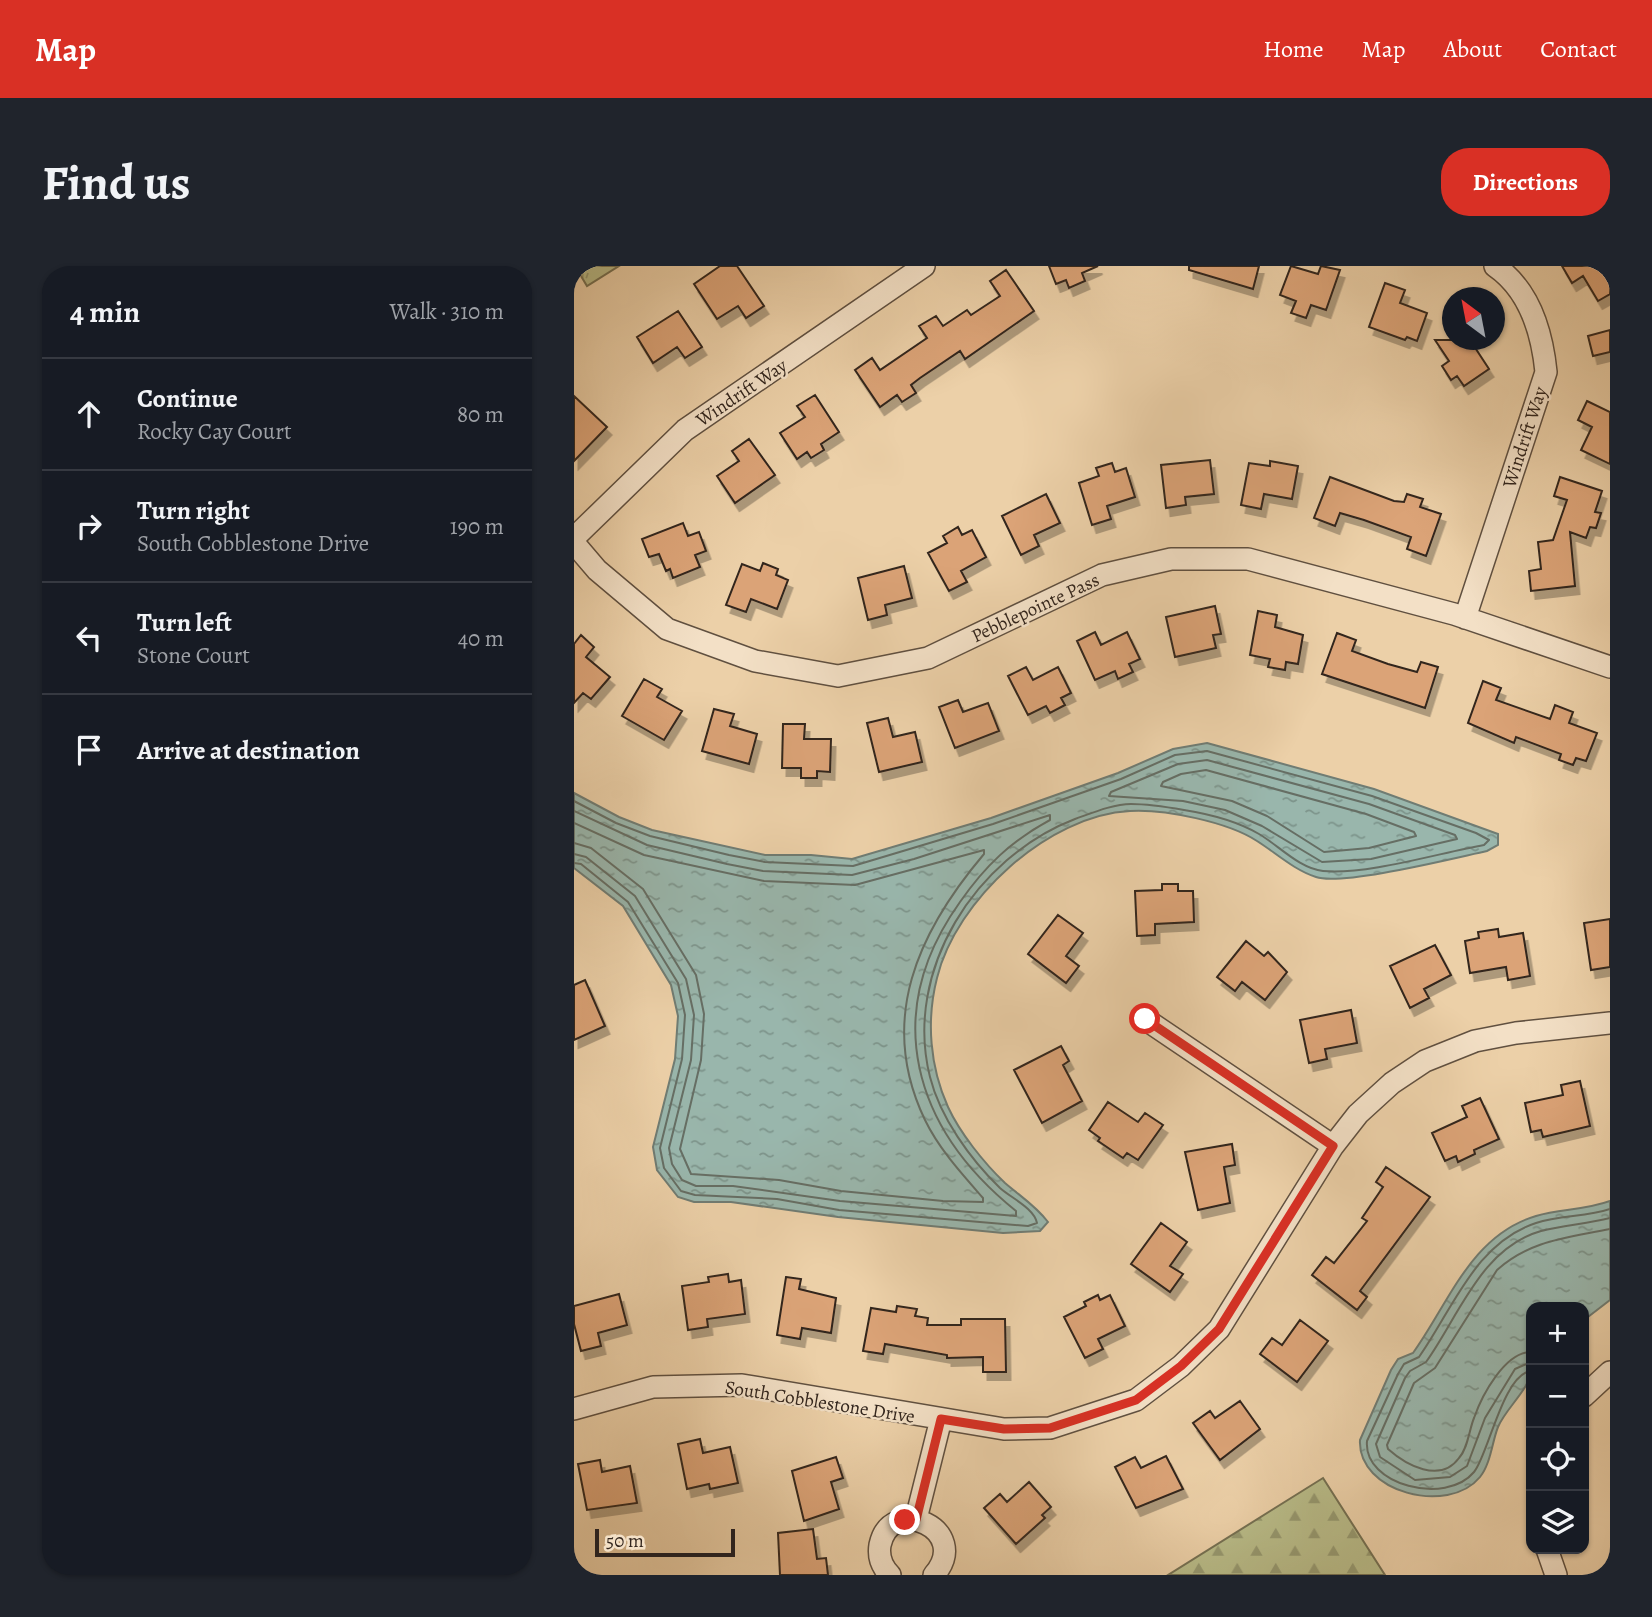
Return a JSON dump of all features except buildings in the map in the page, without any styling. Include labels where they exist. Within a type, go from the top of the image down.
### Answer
[{"type":"street","name":"Windrift Way","points":[[574,540],[685,430],[924,266]]},
{"type":"street","name":"Windrift Way","points":[[1465,618],[1546,372],[1543,339],[1536,320],[1520,291],[1495,266]]},
{"type":"street","name":"Pebblepointe Pass","points":[[574,540],[597,570],[667,629],[755,661],[838,676],[928,658],[1102,575],[1171,559],[1248,559],[1465,618],[1610,667]]},
{"type":"street","points":[[1145,1019],[1333,1146]]},
{"type":"street","name":"South Cobblestone Drive","points":[[574,1409],[653,1387],[742,1385],[1004,1429],[1050,1428],[1136,1400],[1181,1366],[1219,1329],[1333,1146],[1358,1114],[1383,1090],[1410,1070],[1441,1053],[1494,1036],[1610,1023]]},
{"type":"street","points":[[1589,1391],[1610,1372]]},
{"type":"street","points":[[916,1520],[941,1419]]},
{"type":"street","points":[[890,1575],[881,1560],[882,1540],[895,1524],[916,1520],[935,1528],[941,1537],[944,1558],[934,1575]]},
{"type":"street","points":[[1549,1554],[1556,1575]]},
{"type":"green space","points":[[575,266],[619,266],[587,286]]},
{"type":"green space","points":[[1323,1478],[1385,1575],[1168,1575]]},
{"type":"water","points":[[1207,743],[1374,789],[1498,834],[1498,845],[1487,851],[1399,870],[1329,879],[1300,870],[1245,834],[1178,815],[1130,811],[1099,816],[1068,828],[1038,845],[1010,867],[985,892],[964,920],[947,949],[937,978],[932,1011],[934,1060],[948,1107],[966,1137],[989,1166],[1048,1222],[1040,1231],[1003,1233],[838,1217],[731,1202],[694,1202],[678,1197],[657,1170],[653,1147],[675,1059],[678,1016],[671,985],[623,906],[574,868],[574,793],[619,817],[652,830],[765,855],[811,855],[852,859],[991,818],[1118,773],[1173,749]]},
{"type":"water","points":[[1610,1201],[1610,1300],[1589,1316],[1589,1302],[1526,1302],[1526,1384],[1498,1427],[1484,1471],[1466,1489],[1447,1495],[1427,1496],[1407,1493],[1388,1485],[1373,1473],[1363,1458],[1360,1440],[1398,1359],[1413,1353],[1464,1273],[1494,1238],[1514,1225],[1536,1216]]},
{"type":"route","points":[[905,1520],[916,1520],[941,1419],[1004,1429],[1050,1428],[1136,1400],[1181,1366],[1219,1329],[1333,1146],[1145,1019]]}]
